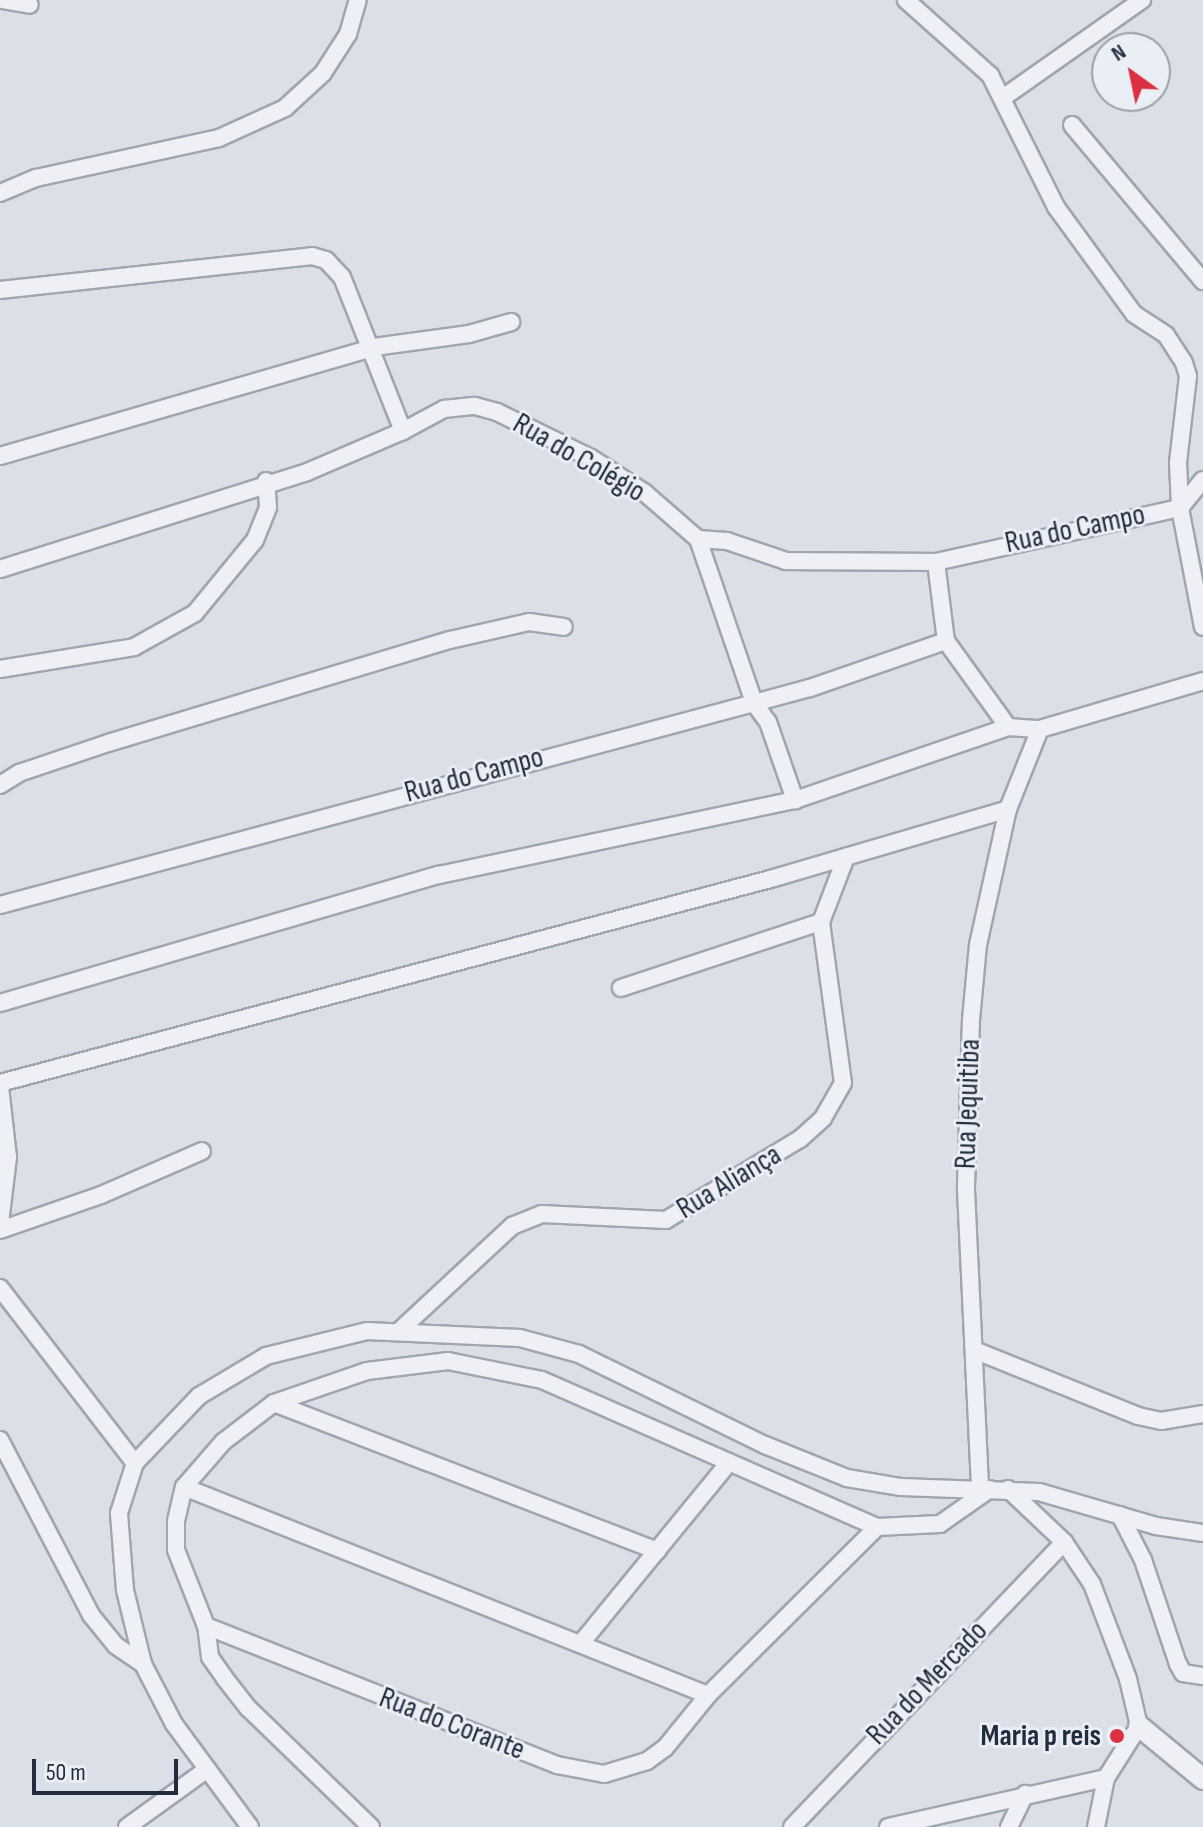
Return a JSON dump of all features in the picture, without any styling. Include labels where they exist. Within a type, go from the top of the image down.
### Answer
[{"type":"street","points":[[3,0],[30,5]]},
{"type":"street","points":[[0,193],[36,178],[219,138],[285,108],[323,73],[348,34],[358,0]]},
{"type":"street","points":[[906,0],[980,64],[1004,97],[1056,207],[1134,314],[1166,335],[1184,363],[1188,376],[1178,462],[1180,508],[1203,627]]},
{"type":"street","points":[[1004,97],[1142,0]]},
{"type":"street","points":[[1072,125],[1203,281]]},
{"type":"street","points":[[0,290],[312,256],[336,267],[374,347],[403,431]]},
{"type":"street","points":[[0,456],[374,347],[469,334],[511,322]]},
{"type":"street","name":"Rua do Colégio","points":[[0,569],[266,481],[307,472],[403,431],[444,409],[475,406],[497,412],[591,458],[645,493],[698,539]]},
{"type":"street","name":"Rua do Campo","points":[[936,562],[1180,508],[1203,480]]},
{"type":"street","points":[[0,669],[134,647],[195,613],[255,540],[268,507],[266,481]]},
{"type":"street","points":[[795,800],[768,722],[754,703],[698,539],[727,541],[786,561],[936,562],[946,641],[1008,727]]},
{"type":"street","points":[[0,785],[19,773],[108,743],[450,640],[529,622],[564,627]]},
{"type":"street","name":"Rua do Campo","points":[[0,905],[754,703],[946,641]]},
{"type":"street","points":[[0,1003],[439,875],[795,800],[1008,727],[1040,729],[1203,681]]},
{"type":"street","name":"Rua Jequitiba","points":[[985,1488],[966,1187],[971,1020],[978,945],[1008,809],[1040,729]]},
{"type":"street","points":[[0,1223],[8,1157],[0,1085],[846,857],[1008,809]]},
{"type":"street","name":"Rua Aliança","points":[[398,1332],[512,1226],[542,1214],[666,1220],[800,1139],[823,1118],[843,1083],[821,922],[846,857]]},
{"type":"street","points":[[621,988],[821,922]]},
{"type":"street","points":[[0,1230],[101,1195],[202,1151]]},
{"type":"street","points":[[0,1288],[135,1463]]},
{"type":"street","points":[[250,1827],[174,1724],[143,1664],[119,1552],[119,1513],[135,1463],[199,1396],[266,1356],[367,1331],[520,1338],[579,1354],[765,1445],[847,1478],[901,1487],[1039,1492],[1120,1515],[1203,1533]]},
{"type":"street","points":[[974,1350],[1138,1416],[1161,1421],[1203,1414]]},
{"type":"street","points":[[371,1827],[248,1708],[210,1657],[206,1626],[176,1550],[176,1521],[184,1487],[223,1442],[274,1403],[367,1371],[448,1361],[542,1380],[618,1410],[727,1465],[877,1527],[940,1524],[985,1488]]},
{"type":"street","points":[[274,1403],[657,1551]]},
{"type":"street","points":[[0,1440],[91,1615],[115,1645],[143,1664]]},
{"type":"street","points":[[582,1642],[727,1465]]},
{"type":"street","points":[[184,1487],[582,1642],[708,1695]]},
{"type":"street","points":[[1008,1489],[1064,1542],[1092,1584],[1109,1626],[1139,1726],[1203,1779]]},
{"type":"street","points":[[1120,1515],[1143,1560],[1178,1664],[1183,1673],[1203,1676]]},
{"type":"street","name":"Rua do Corante","points":[[206,1626],[557,1765],[604,1774],[647,1761],[665,1748],[708,1695],[877,1527]]},
{"type":"street","name":"Rua do Mercado","points":[[792,1827],[1064,1542]]},
{"type":"street","points":[[1096,1827],[1106,1778],[1139,1726]]},
{"type":"street","points":[[127,1827],[206,1770]]},
{"type":"street","points":[[888,1827],[911,1825],[1025,1794],[1106,1778]]},
{"type":"street","points":[[1009,1827],[1025,1794]]},
{"type":"place","name":"Maria p reis","points":[[1117,1736]]}]
